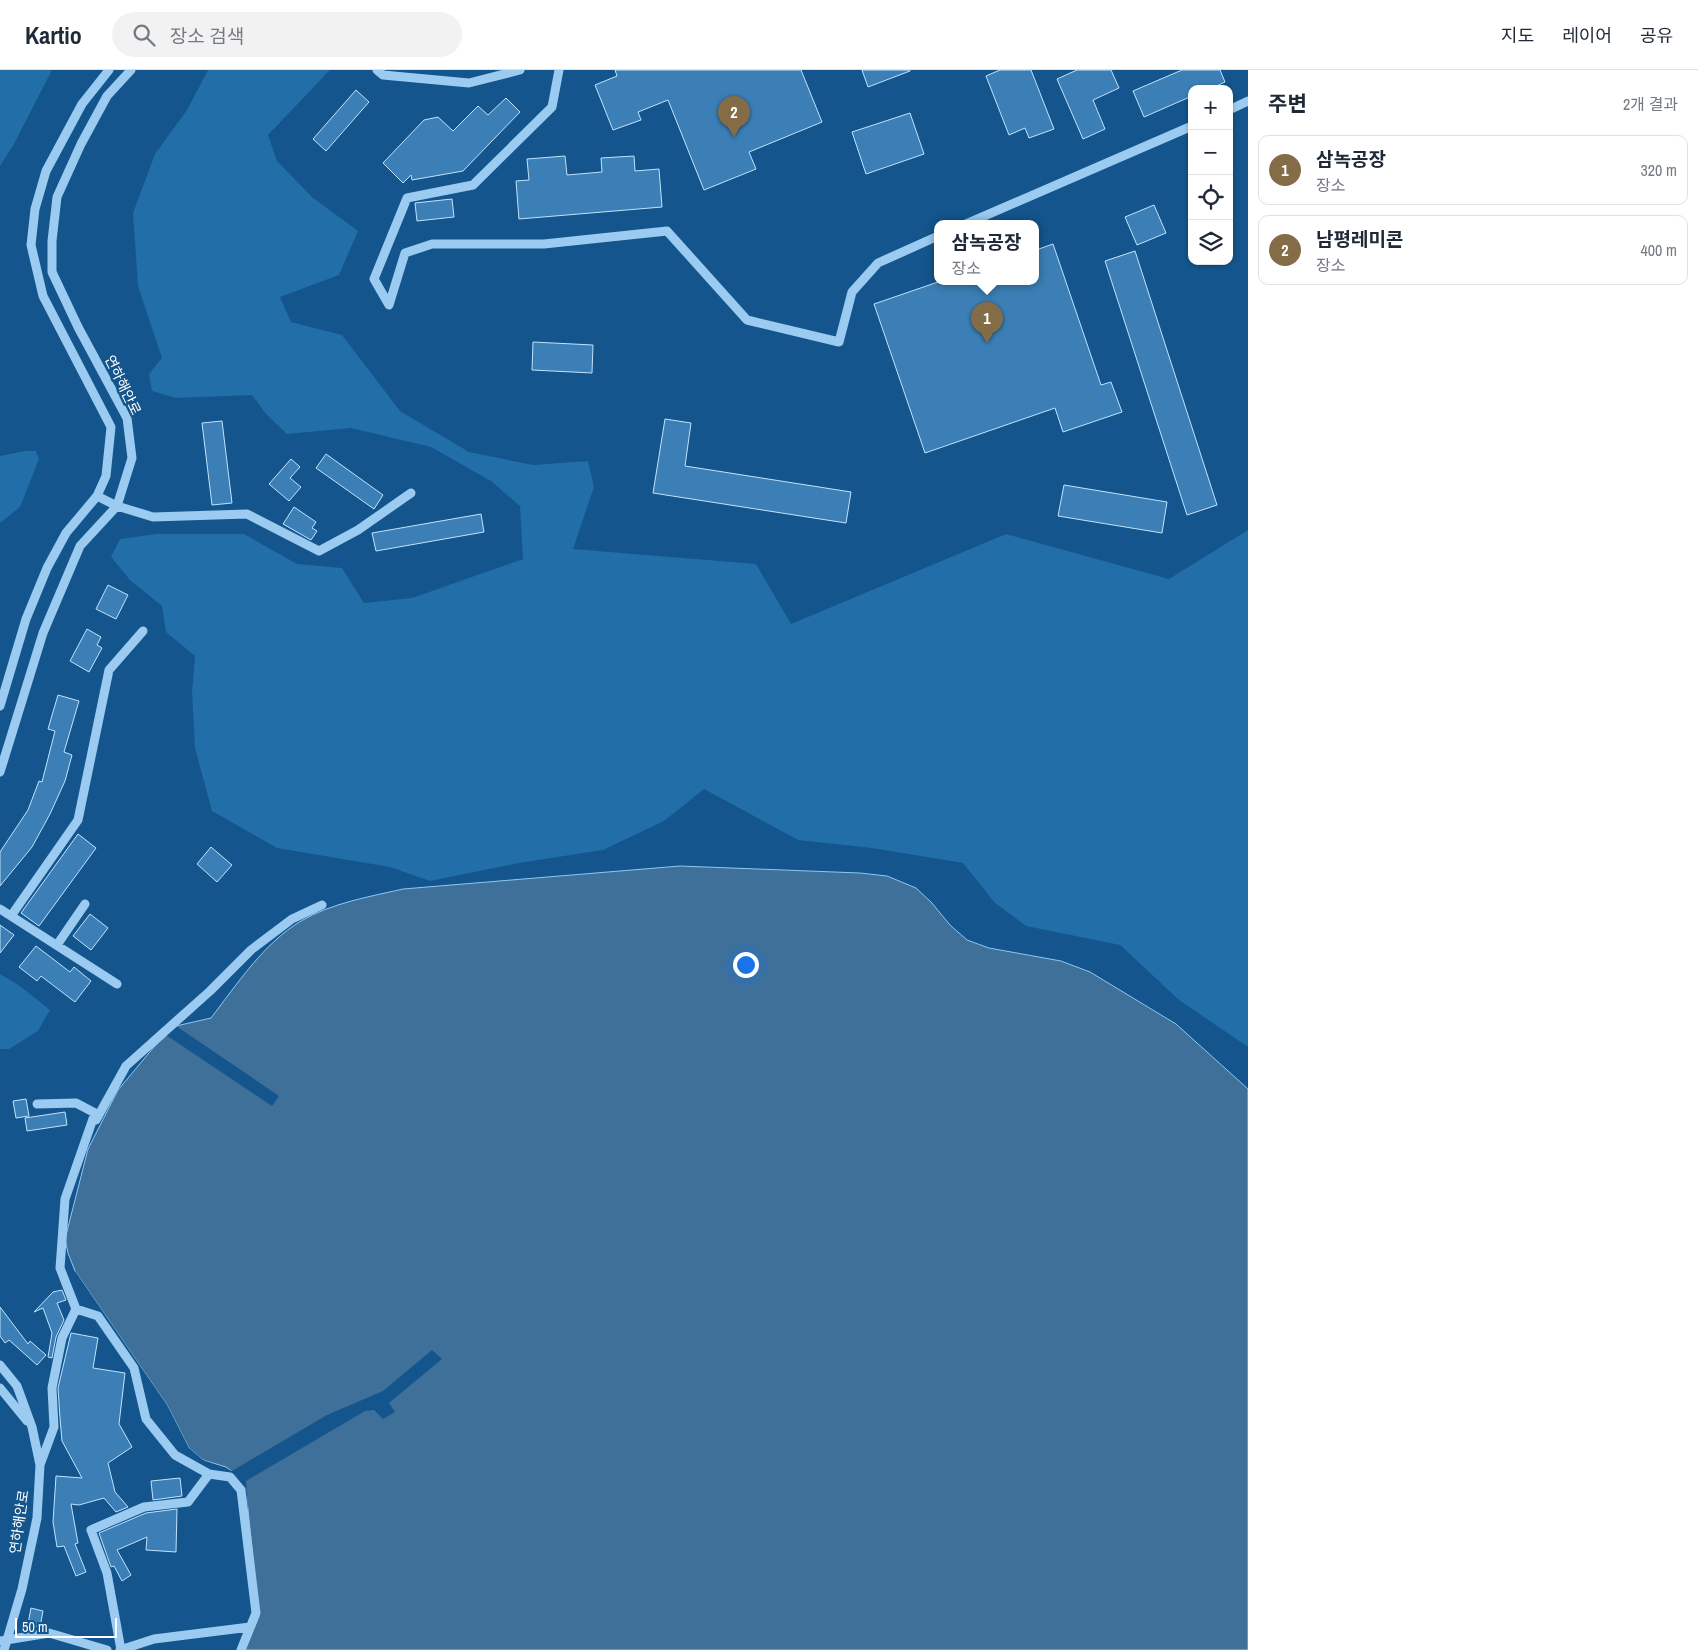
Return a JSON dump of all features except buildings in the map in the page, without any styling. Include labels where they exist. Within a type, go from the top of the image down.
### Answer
[{"type":"street","points":[[0,706],[26,619],[47,568],[66,533],[97,496],[106,476],[111,427],[43,296],[31,245],[35,209],[46,171],[82,104],[109,70]]},
{"type":"street","name":"연하해안로","points":[[0,772],[43,633],[80,546],[117,506],[132,458],[127,418],[78,327],[52,272],[52,241],[57,197],[81,144],[107,96],[130,70]]},
{"type":"street","points":[[377,70],[383,75],[469,83],[520,70]]},
{"type":"street","points":[[559,70],[552,107],[473,185],[408,198],[374,279],[389,304],[405,252],[432,244],[544,244],[666,231],[747,320],[839,342],[852,292],[878,263],[934,238]]},
{"type":"street","points":[[1233,108],[1248,101]]},
{"type":"street","points":[[975,220],[1188,128]]},
{"type":"street","points":[[97,496],[117,506],[153,516],[247,514],[319,552],[358,530],[411,493]]},
{"type":"street","points":[[11,916],[78,820],[110,670],[143,631]]},
{"type":"street","points":[[57,945],[85,904]]},
{"type":"street","points":[[84,1142],[126,1066],[210,991],[251,950],[292,919],[322,905]]},
{"type":"street","points":[[0,909],[117,984]]},
{"type":"street","points":[[37,1104],[76,1103],[95,1113],[64,1199],[60,1268],[76,1309],[62,1338],[52,1388],[54,1427],[40,1465]]},
{"type":"street","points":[[76,1309],[98,1316],[134,1368],[146,1419],[175,1455],[209,1474],[230,1477],[241,1490],[256,1613],[241,1650]]},
{"type":"street","name":"연하해안로","points":[[0,1365],[17,1386],[32,1427],[40,1465],[37,1518],[22,1589],[4,1641],[4,1650]]},
{"type":"street","name":"연하해안로","points":[[0,1388],[32,1427]]},
{"type":"street","points":[[209,1474],[188,1502],[144,1506],[91,1530],[107,1573],[120,1650],[154,1639],[250,1628]]},
{"type":"street","points":[[4,1641],[50,1633],[107,1650]]},
{"type":"shaded area","points":[[0,70],[52,70],[14,144],[0,166]]},
{"type":"shaded area","points":[[208,70],[330,70],[268,135],[277,161],[312,197],[358,231],[339,275],[280,297],[291,322],[342,335],[400,411],[469,452],[533,465],[588,461],[594,487],[573,549],[756,564],[791,624],[1006,534],[1169,579],[1248,530],[1248,1047],[1179,1000],[1120,945],[1026,926],[994,902],[963,863],[872,848],[798,840],[704,789],[664,821],[603,850],[519,863],[430,881],[390,867],[277,848],[212,811],[195,748],[192,692],[195,656],[166,632],[162,606],[130,580],[111,557],[120,539],[156,534],[244,534],[297,564],[342,568],[364,603],[412,598],[523,559],[520,506],[491,481],[431,447],[351,428],[287,434],[266,414],[252,395],[176,398],[152,391],[149,374],[162,358],[138,286],[133,213],[155,154],[187,110]]},
{"type":"shaded area","points":[[25,451],[36,451],[39,459],[20,507],[0,523],[0,456]]},
{"type":"shaded area","points":[[680,866],[860,873],[887,876],[916,888],[931,902],[950,925],[967,940],[989,948],[1061,961],[1090,972],[1176,1024],[1248,1089],[1248,1650],[245,1650],[259,1616],[245,1481],[226,1467],[203,1460],[189,1448],[167,1405],[75,1271],[68,1253],[65,1239],[88,1149],[118,1090],[154,1047],[176,1026],[211,1018],[263,952],[301,921],[325,910],[351,901],[403,889]]},
{"type":"shaded area","points":[[0,974],[20,986],[50,1010],[38,1031],[9,1049],[0,1049]]},
{"type":"pier","points":[[176,1026],[279,1096],[272,1106],[166,1035]]},
{"type":"pier","points":[[75,1271],[167,1405],[189,1448],[203,1460],[232,1471],[327,1415],[383,1391],[432,1350],[442,1359],[389,1403],[395,1412],[383,1419],[374,1410],[365,1411],[246,1481],[248,1508],[245,1509],[243,1483],[225,1469],[201,1462],[187,1449],[164,1406],[86,1294],[75,1276]]},
{"type":"place","name":"남평레미콘","points":[[734,137]]},
{"type":"place","name":"삼녹공장","points":[[987,343]]}]
